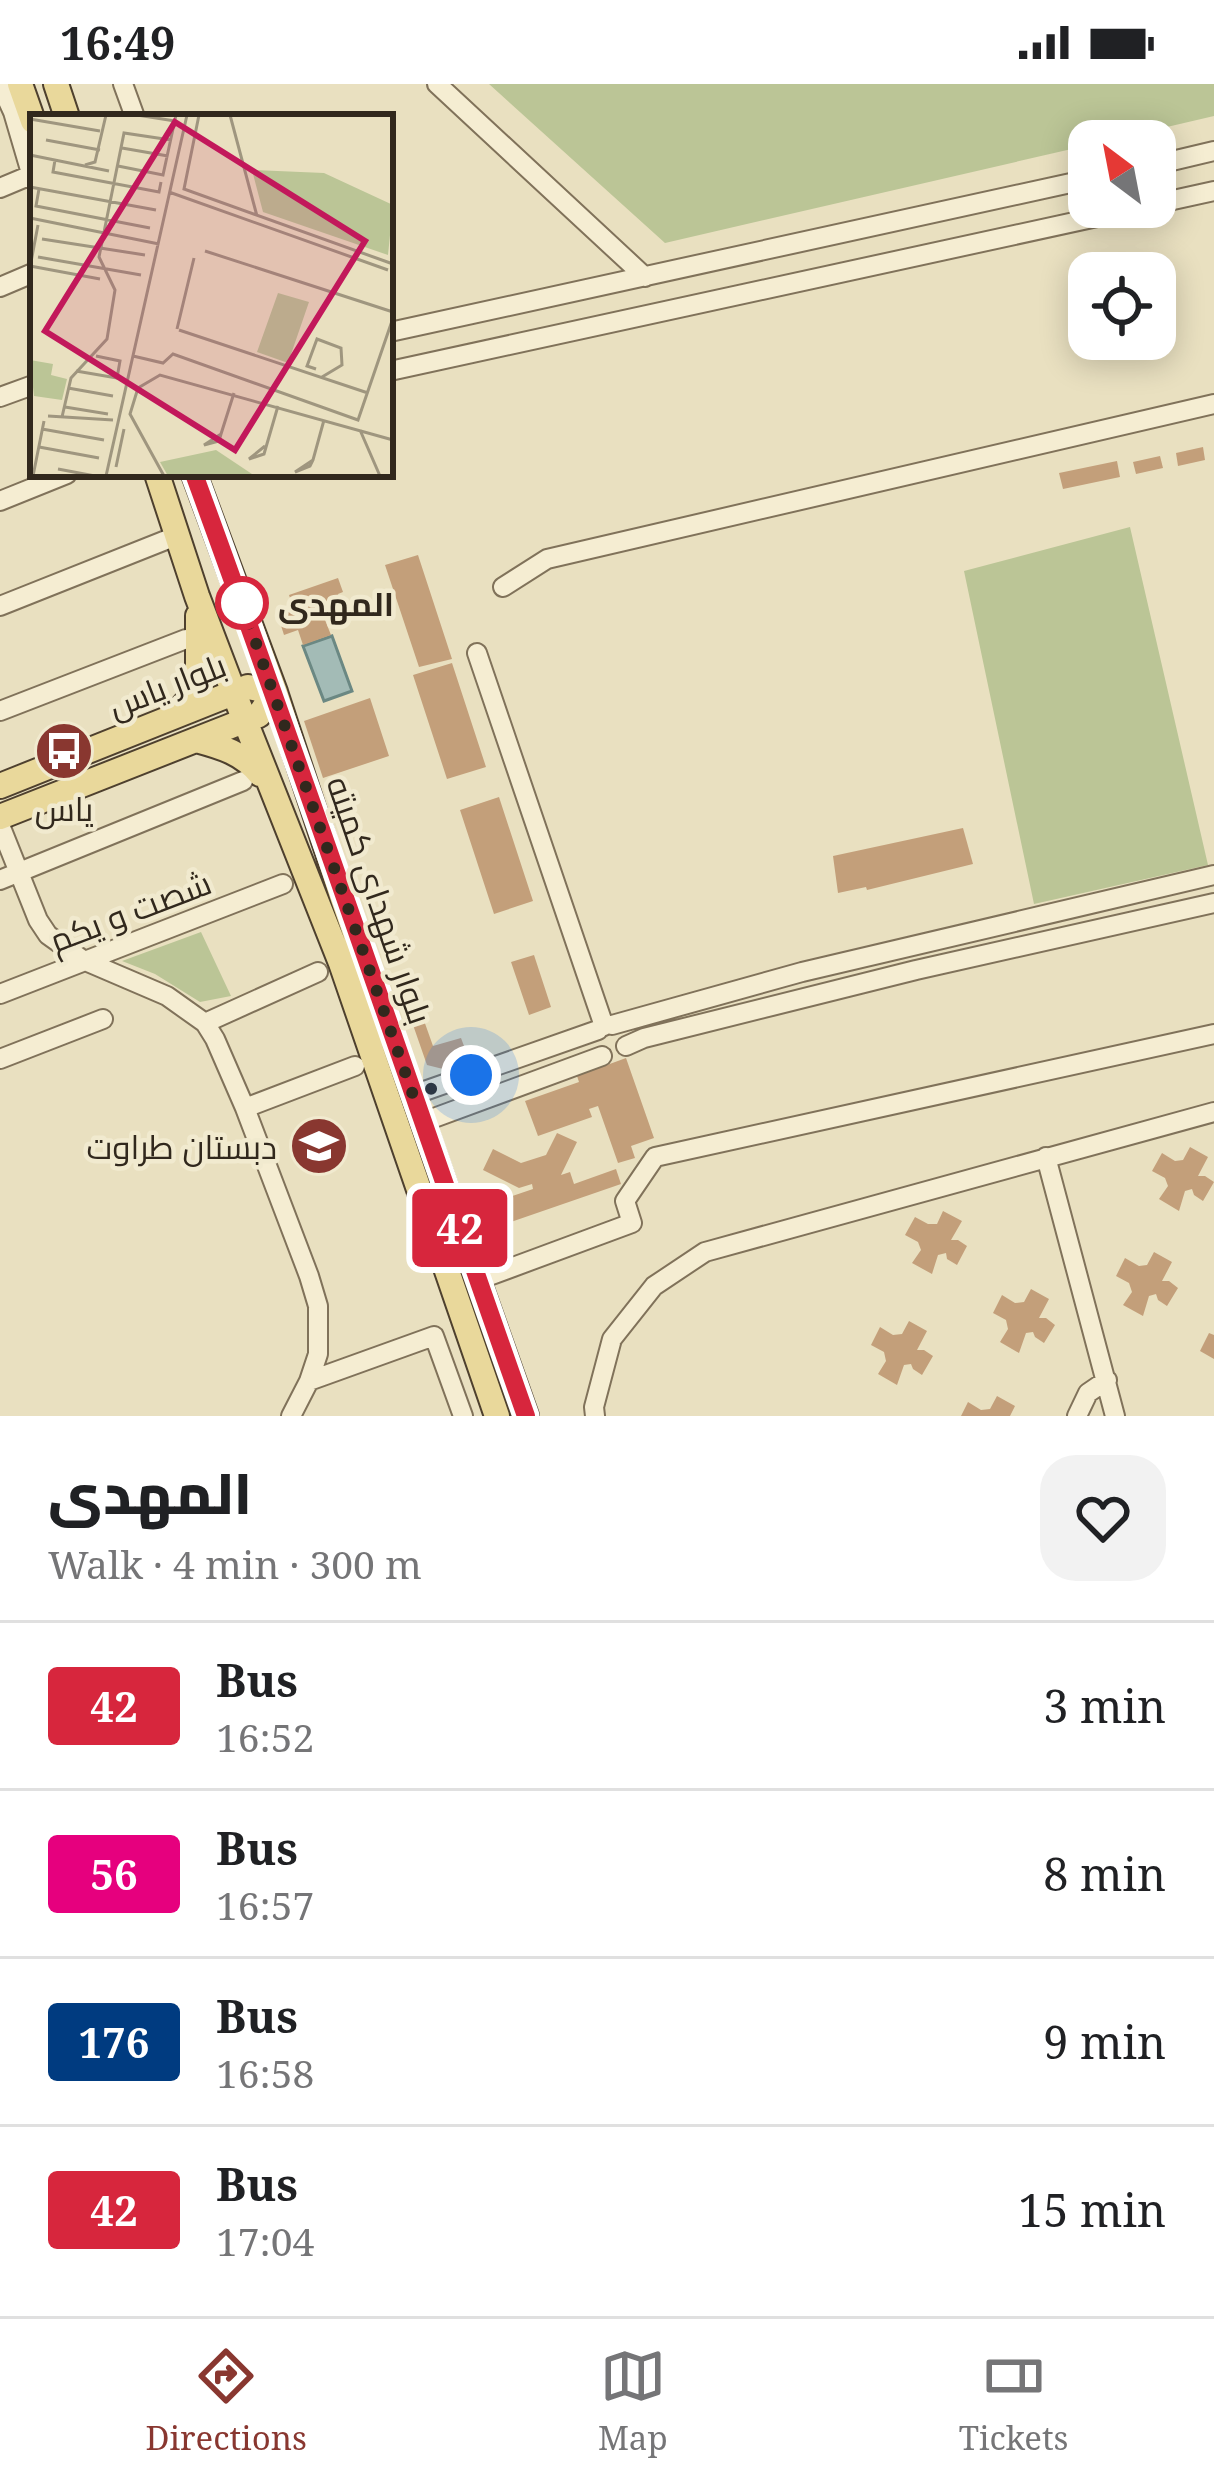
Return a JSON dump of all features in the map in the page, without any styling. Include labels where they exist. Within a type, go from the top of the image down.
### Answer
[{"type":"main road","points":[[20,84],[31,114]]},
{"type":"main road","points":[[56,84],[66,114]]},
{"type":"main road","points":[[158,477],[227,696]]},
{"type":"main road","name":"بلوار شهدای کمیته","points":[[195,477],[526,1416]]},
{"type":"main road","points":[[165,721],[189,700],[199,682],[197,596]]},
{"type":"main road","name":"بلوار یاس","points":[[0,786],[248,687],[274,692],[259,715],[0,821]]},
{"type":"main road","name":"بلوار شهدای کمیته","points":[[227,696],[271,788],[341,963],[496,1416]]},
{"type":"main road","points":[[196,740],[248,760],[271,788]]},
{"type":"main road","points":[[0,762],[13,770],[38,771]]},
{"type":"street","points":[[0,84],[30,171]]},
{"type":"street","points":[[123,84],[134,114]]},
{"type":"street","points":[[437,84],[645,277]]},
{"type":"street","points":[[1176,160],[1214,152]]},
{"type":"street","points":[[0,188],[30,179]]},
{"type":"street","points":[[393,331],[1068,184]]},
{"type":"street","points":[[1176,199],[1214,191]]},
{"type":"street","points":[[393,370],[1068,223]]},
{"type":"street","points":[[0,286],[30,275]]},
{"type":"street","points":[[0,397],[30,386]]},
{"type":"street","points":[[503,587],[547,559],[1214,404]]},
{"type":"street","points":[[0,501],[60,477]]},
{"type":"street","points":[[0,607],[166,540]]},
{"type":"street","points":[[0,711],[186,639]]},
{"type":"street","points":[[477,653],[605,1027],[625,1035],[626,1046]]},
{"type":"street","points":[[0,880],[244,781]]},
{"type":"street","points":[[0,821],[48,935],[83,960],[167,996],[205,1024],[215,1039],[318,1306],[318,1354],[291,1416]]},
{"type":"street","points":[[413,1095],[605,1027],[802,972],[1214,875]]},
{"type":"street","name":"شصت و یکم","points":[[0,994],[283,884]]},
{"type":"street","points":[[423,1122],[602,1056],[619,1055],[626,1046],[644,1039],[1214,903]]},
{"type":"street","points":[[922,943],[927,968]]},
{"type":"street","points":[[205,1024],[318,973]]},
{"type":"street","points":[[0,1059],[103,1019]]},
{"type":"street","points":[[602,1056],[594,1044],[605,1027]]},
{"type":"street","points":[[478,1280],[632,1223],[625,1201],[655,1157],[1214,1034]]},
{"type":"street","points":[[245,1108],[355,1066]]},
{"type":"street","points":[[595,1416],[612,1339],[654,1286],[705,1252],[1214,1112]]},
{"type":"street","points":[[1046,1157],[1115,1416]]},
{"type":"street","points":[[309,1381],[434,1336],[463,1416]]},
{"type":"street","points":[[1077,1416],[1088,1393],[1106,1379]]},
{"type":"green space","points":[[489,84],[1214,84],[1214,116],[1176,125],[1176,120],[1068,120],[1068,150],[665,243]]},
{"type":"green space","points":[[1130,527],[1208,865],[1034,904],[964,571]]},
{"type":"green space","points":[[201,932],[231,996],[200,1002],[155,974],[122,961]]},
{"type":"water","points":[[332,636],[352,691],[324,701],[303,646]]},
{"type":"building","points":[[1203,447],[1205,460],[1178,466],[1176,453]]},
{"type":"building","points":[[1160,456],[1163,468],[1136,474],[1133,462]]},
{"type":"building","points":[[1117,461],[1120,477],[1063,489],[1059,473]]},
{"type":"building","points":[[418,555],[452,659],[419,667],[385,565]]},
{"type":"building","points":[[338,578],[346,618],[325,620],[331,635],[303,645],[298,630],[284,635],[277,613],[293,607],[289,595]]},
{"type":"building","points":[[452,663],[486,767],[447,779],[413,675]]},
{"type":"building","points":[[370,698],[389,756],[323,778],[304,721]]},
{"type":"building","points":[[499,797],[533,901],[494,914],[460,810]]},
{"type":"building","points":[[963,828],[973,864],[838,893],[833,856]]},
{"type":"building","points":[[534,955],[551,1007],[529,1015],[511,962]]},
{"type":"building","points":[[416,998],[433,1046],[461,1038],[470,1062],[447,1070],[427,1065],[405,1002]]},
{"type":"building","points":[[626,1058],[654,1138],[631,1146],[635,1158],[618,1163],[598,1106],[589,1109],[592,1117],[538,1136],[525,1101],[579,1082],[577,1076]]},
{"type":"building","points":[[557,1133],[577,1142],[561,1175],[570,1172],[574,1184],[616,1169],[621,1184],[488,1230],[480,1207],[533,1189],[532,1184],[519,1188],[483,1170],[493,1149],[521,1163],[546,1155]]},
{"type":"building","points":[[1190,1147],[1208,1157],[1198,1176],[1214,1182],[1203,1201],[1192,1189],[1185,1191],[1179,1211],[1159,1199],[1168,1186],[1165,1178],[1152,1171],[1162,1153],[1183,1160]]},
{"type":"building","points":[[943,1211],[962,1221],[951,1240],[967,1246],[957,1265],[946,1253],[938,1255],[932,1274],[912,1263],[921,1250],[918,1242],[905,1235],[915,1217],[937,1224]]},
{"type":"building","points":[[1154,1252],[1172,1262],[1162,1281],[1178,1288],[1167,1306],[1156,1294],[1149,1296],[1143,1316],[1123,1305],[1132,1292],[1129,1283],[1116,1276],[1125,1258],[1147,1265]]},
{"type":"building","points":[[1031,1289],[1049,1299],[1039,1318],[1055,1325],[1044,1343],[1033,1332],[1026,1333],[1019,1353],[1000,1342],[1008,1329],[1006,1320],[993,1313],[1002,1295],[1015,1303],[1024,1302]]},
{"type":"building","points":[[909,1321],[927,1331],[917,1350],[933,1356],[922,1375],[911,1364],[904,1365],[897,1385],[878,1374],[886,1361],[884,1352],[871,1345],[880,1327],[893,1335],[902,1334]]},
{"type":"building","points":[[1209,1333],[1214,1335],[1214,1359],[1200,1351]]},
{"type":"building","points":[[997,1396],[1015,1406],[1010,1416],[961,1416],[968,1402],[981,1410],[990,1409]]},
{"type":"bus line","name":"42","points":[[195,477],[526,1416]]},
{"type":"place","name":"المهدی","points":[[242,603]]},
{"type":"place","name":"یاس","points":[[64,751]]},
{"type":"place","name":"دبستان طراوت","points":[[319,1146]]},
{"type":"route","points":[[242,603],[413,1095],[471,1075]]}]
